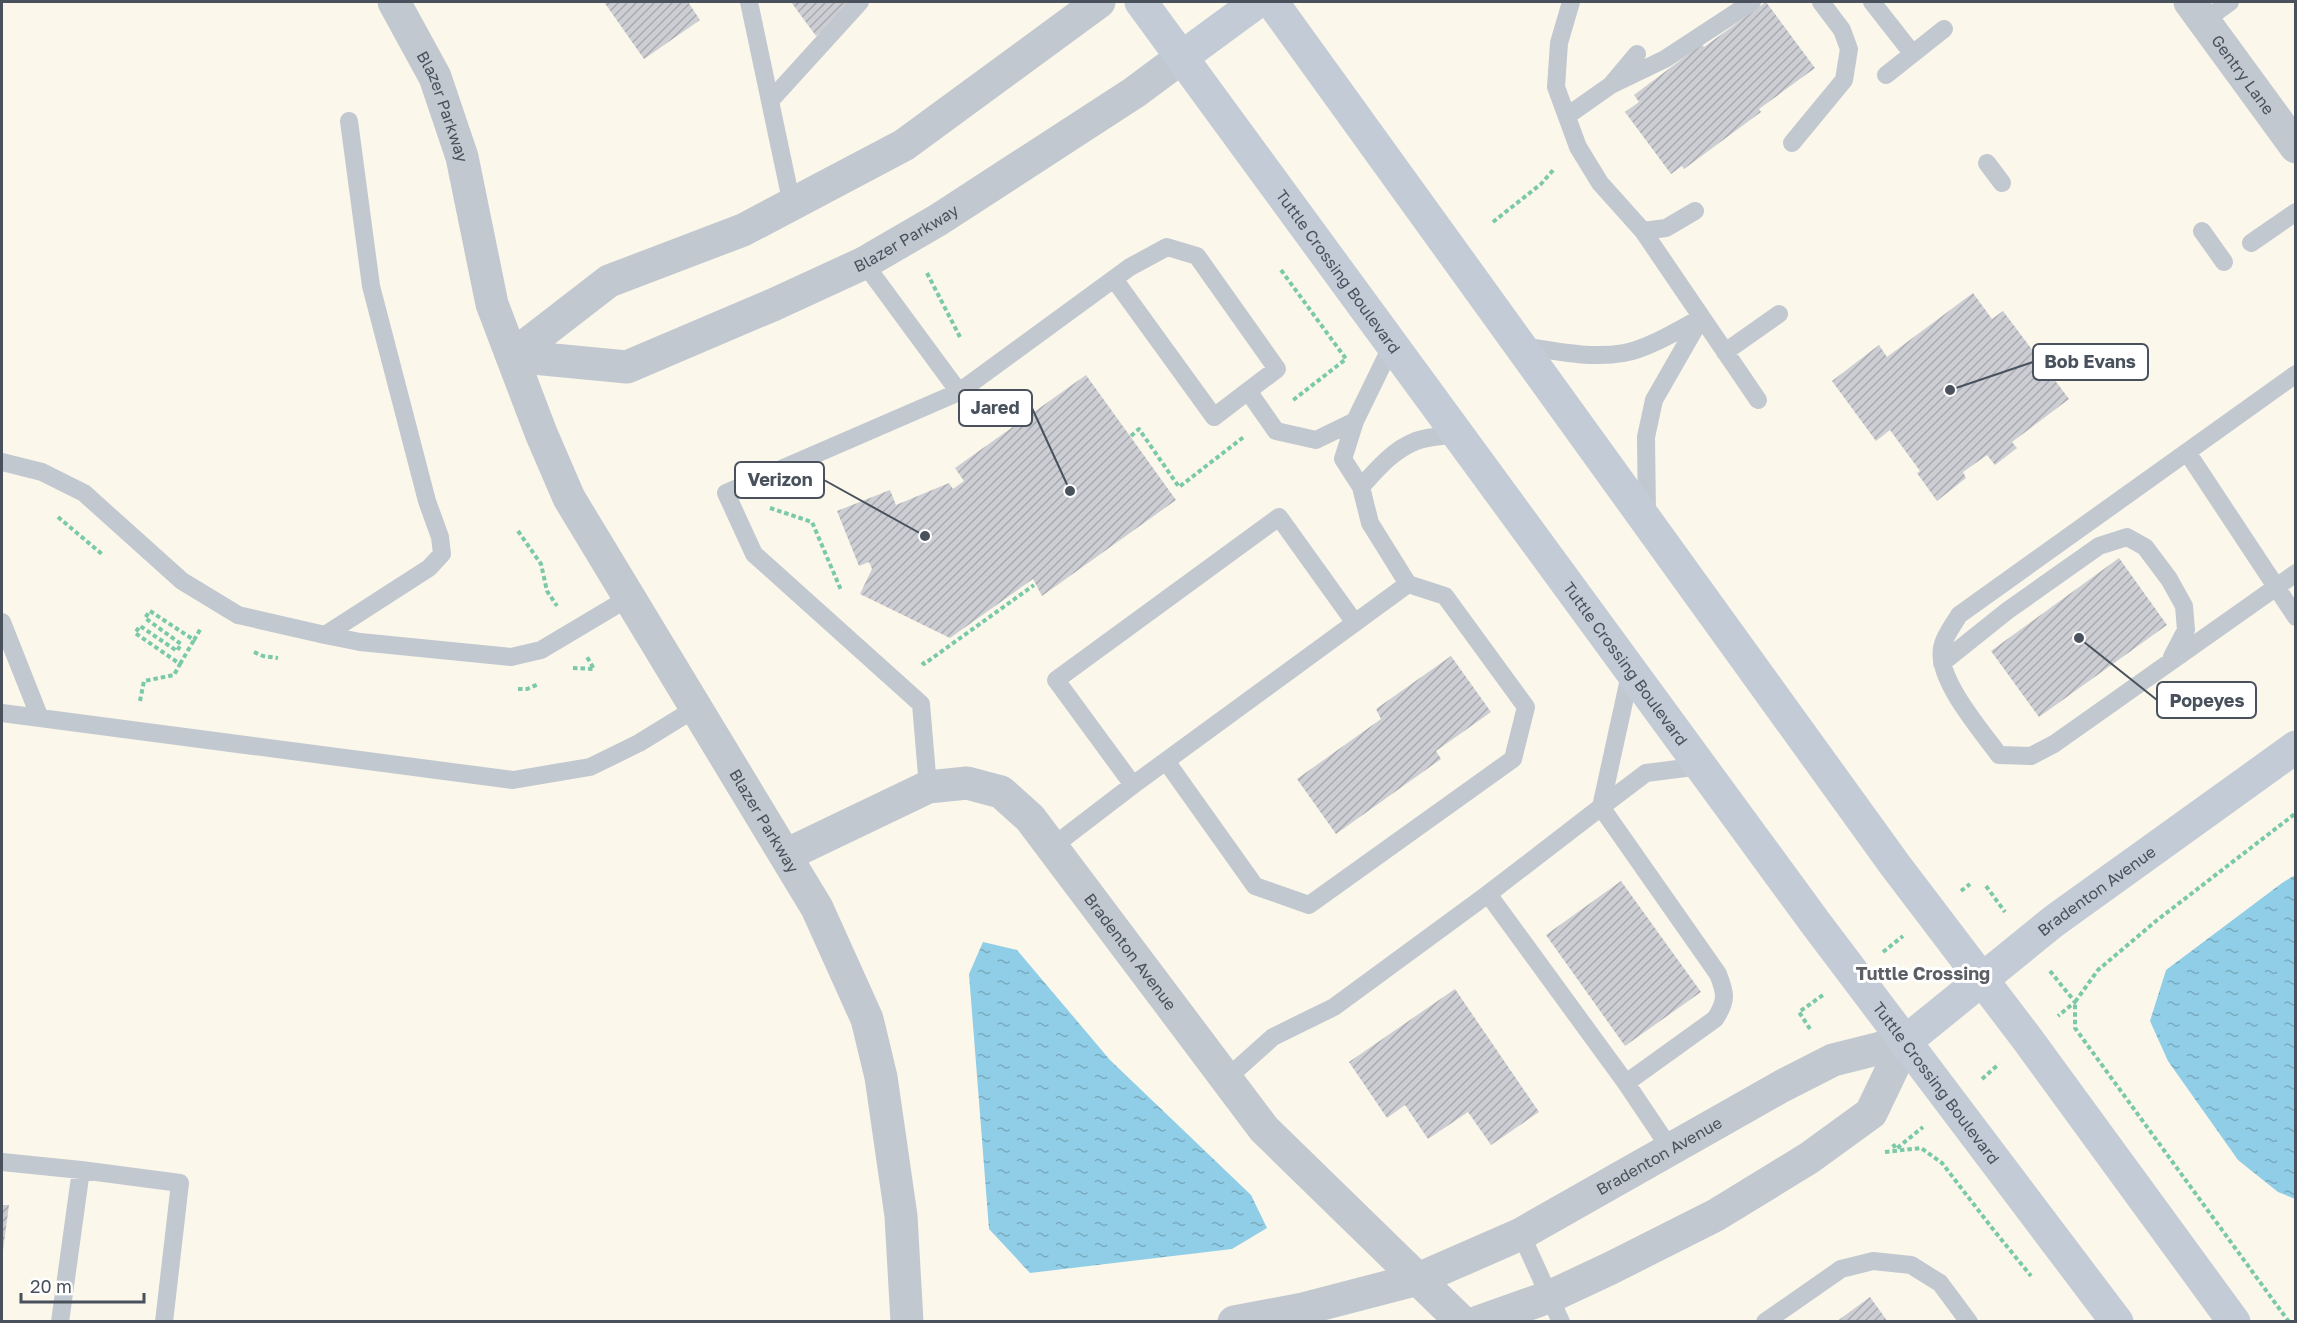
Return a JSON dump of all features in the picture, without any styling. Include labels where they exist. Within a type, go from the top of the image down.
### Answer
[{"type":"main road","name":"Tuttle Crossing Boulevard","points":[[1141,2],[1905,1042],[2117,1322]]},
{"type":"main road","name":"Blazer Parkway","points":[[1182,57],[1257,2]]},
{"type":"main road","points":[[1272,2],[1888,855],[2234,1322]]},
{"type":"main road","name":"Bradenton Avenue","points":[[1905,1042],[2054,921],[2295,747]]},
{"type":"street","name":"Blazer Parkway","points":[[394,2],[435,77],[462,158],[492,304],[541,433],[569,498],[786,855],[820,916],[867,1019],[880,1077],[901,1216],[906,1322]]},
{"type":"street","points":[[512,356],[609,281],[743,230],[904,145],[1099,2]]},
{"type":"street","name":"Gentry Lane","points":[[2197,11],[2295,147]]},
{"type":"street","name":"Blazer Parkway","points":[[512,356],[627,367],[776,304],[864,263],[938,220],[1136,92],[1182,57]]},
{"type":"street","name":"Bradenton Avenue","points":[[786,855],[928,787],[968,783],[1001,792],[1030,818],[1264,1129],[1462,1322]]},
{"type":"street","name":"Bradenton Avenue","points":[[1234,1322],[1303,1309],[1419,1280],[1521,1234],[1833,1060],[1905,1042]]},
{"type":"street","name":"Bradenton Avenue","points":[[1478,1322],[1555,1309],[1611,1268],[1716,1215],[1818,1151],[1871,1113],[1905,1042]]},
{"type":"lane","points":[[749,2],[792,205]]},
{"type":"lane","points":[[770,102],[860,2]]},
{"type":"lane","points":[[1570,2],[1559,43],[1556,87],[1578,147],[1600,183],[1643,231],[1758,400]]},
{"type":"lane","points":[[1567,116],[1611,85],[1665,59],[1752,2]]},
{"type":"lane","points":[[1792,142],[1844,80],[1850,49],[1842,30],[1821,2]]},
{"type":"lane","points":[[1872,2],[1912,53]]},
{"type":"lane","points":[[2197,11],[2230,2]]},
{"type":"lane","points":[[1886,75],[1944,29]]},
{"type":"lane","points":[[1611,85],[1637,54]]},
{"type":"lane","points":[[325,635],[429,568],[442,554],[440,537],[427,501],[371,286],[349,121]]},
{"type":"lane","points":[[1987,163],[2002,183]]},
{"type":"lane","points":[[1643,231],[1666,228],[1695,211]]},
{"type":"lane","points":[[2251,243],[2295,212]]},
{"type":"lane","points":[[2202,231],[2224,262]]},
{"type":"lane","points":[[928,787],[921,704],[754,554],[726,493],[959,392],[1130,267],[1167,247],[1197,256],[1277,369],[1214,417],[1114,279]]},
{"type":"lane","points":[[864,263],[959,392]]},
{"type":"lane","points":[[1725,352],[1779,314]]},
{"type":"lane","points":[[1521,346],[1586,356],[1625,353],[1701,318]]},
{"type":"lane","points":[[1647,520],[1646,437],[1654,400],[1701,318]]},
{"type":"lane","points":[[1166,761],[1255,886],[1309,905],[1514,759],[1526,707],[1444,596],[1408,584],[1370,523],[1361,487],[1343,459],[1355,421],[1392,343]]},
{"type":"lane","points":[[2295,374],[1959,615],[1942,646],[1942,663],[1955,693],[1999,754],[2031,756],[2054,744],[2295,573]]},
{"type":"lane","points":[[1248,391],[1276,431],[1316,440],[1355,421]]},
{"type":"lane","points":[[1361,487],[1396,452],[1417,440],[1459,434]]},
{"type":"lane","points":[[2187,452],[2295,617]]},
{"type":"lane","points":[[2,462],[42,472],[84,493],[182,580],[238,615],[325,635],[360,642],[511,657],[541,650],[630,597]]},
{"type":"lane","points":[[1133,785],[1056,680],[1279,517],[1355,623]]},
{"type":"lane","points":[[1942,663],[2007,611],[2099,546],[2127,537],[2145,547],[2169,579],[2184,606],[2186,630],[2170,662]]},
{"type":"lane","points":[[1052,847],[1408,584]]},
{"type":"lane","points":[[2,622],[40,718]]},
{"type":"lane","points":[[1626,1083],[1715,1019],[1724,1006],[1725,992],[1718,974],[1600,807],[1631,670]]},
{"type":"lane","points":[[2,713],[513,780],[590,767],[639,743],[696,708]]},
{"type":"lane","points":[[1226,1079],[1273,1038],[1334,1007],[1488,894],[1646,773],[1701,766]]},
{"type":"lane","points":[[1488,894],[1626,1083],[1671,1150]]},
{"type":"lane","points":[[2,1162],[180,1183],[164,1322]]},
{"type":"lane","points":[[60,1322],[81,1170]]},
{"type":"lane","points":[[1521,1234],[1555,1309]]},
{"type":"lane","points":[[1765,1322],[1841,1269],[1873,1261],[1911,1265],[1940,1283],[1969,1322]]},
{"type":"path","points":[[1281,270],[1346,360]]},
{"type":"path","points":[[726,493],[812,522],[844,597]]},
{"type":"path","points":[[915,656],[924,664],[1034,585]]},
{"type":"path","points":[[180,664],[135,633],[140,626],[177,651],[182,644],[145,618],[150,611],[194,640]]},
{"type":"path","points":[[144,681],[174,675],[201,628]]},
{"type":"path","points":[[2289,1322],[2075,1029],[2075,1002],[2098,970],[2156,921],[2295,813]]},
{"type":"path","points":[[1896,1149],[1921,1148],[1942,1162],[2034,1280]]},
{"type":"shaded area","points":[[2,2],[2295,2],[2295,1321],[2,1322]]},
{"type":"water","points":[[2295,875],[2295,1199],[2278,1192],[2238,1160],[2168,1061],[2150,1021],[2166,970]]},
{"type":"water","points":[[983,942],[1017,950],[1110,1060],[1251,1195],[1267,1228],[1232,1249],[1030,1273],[989,1229],[969,974]]},
{"type":"building","points":[[604,2],[688,2],[700,20],[644,59]]},
{"type":"building","points":[[791,2],[846,2],[851,8],[816,36]]},
{"type":"building","points":[[1766,2],[1815,68],[1759,109],[1761,112],[1684,169],[1682,166],[1671,174],[1625,112],[1639,102],[1634,95],[1702,44],[1704,47]]},
{"type":"building","points":[[1973,293],[1992,319],[2003,311],[2069,399],[2012,442],[2017,448],[1995,465],[1987,455],[1963,472],[1966,478],[1937,501],[1917,473],[1920,471],[1890,430],[1876,441],[1832,381],[1879,345],[1887,357]]},
{"type":"building","points":[[1086,375],[1176,500],[1042,596],[1033,579],[950,638],[860,594],[872,569],[869,562],[859,566],[837,511],[890,490],[896,505],[949,483],[953,489],[964,481],[955,468]]},
{"type":"building","points":[[2119,558],[2167,625],[2039,717],[1991,651]]},
{"type":"building","points":[[1451,656],[1491,712],[1436,751],[1441,759],[1336,834],[1297,779],[1381,719],[1376,709]]},
{"type":"building","points":[[1621,881],[1701,992],[1625,1046],[1546,935]]},
{"type":"building","points":[[1455,989],[1539,1112],[1491,1145],[1468,1112],[1428,1139],[1405,1105],[1387,1118],[1349,1062]]},
{"type":"building","points":[[2,1205],[9,1205],[3,1250],[2,1250]]},
{"type":"building","points":[[1870,1297],[1888,1322],[1836,1322]]},
{"type":"place","name":"Bob Evans","points":[[1950,390]]},
{"type":"place","name":"Jared","points":[[1070,491]]},
{"type":"place","name":"Verizon","points":[[925,536]]},
{"type":"place","name":"Popeyes","points":[[2079,638]]},
{"type":"district","name":"Tuttle Crossing","points":[[1923,974]]}]
